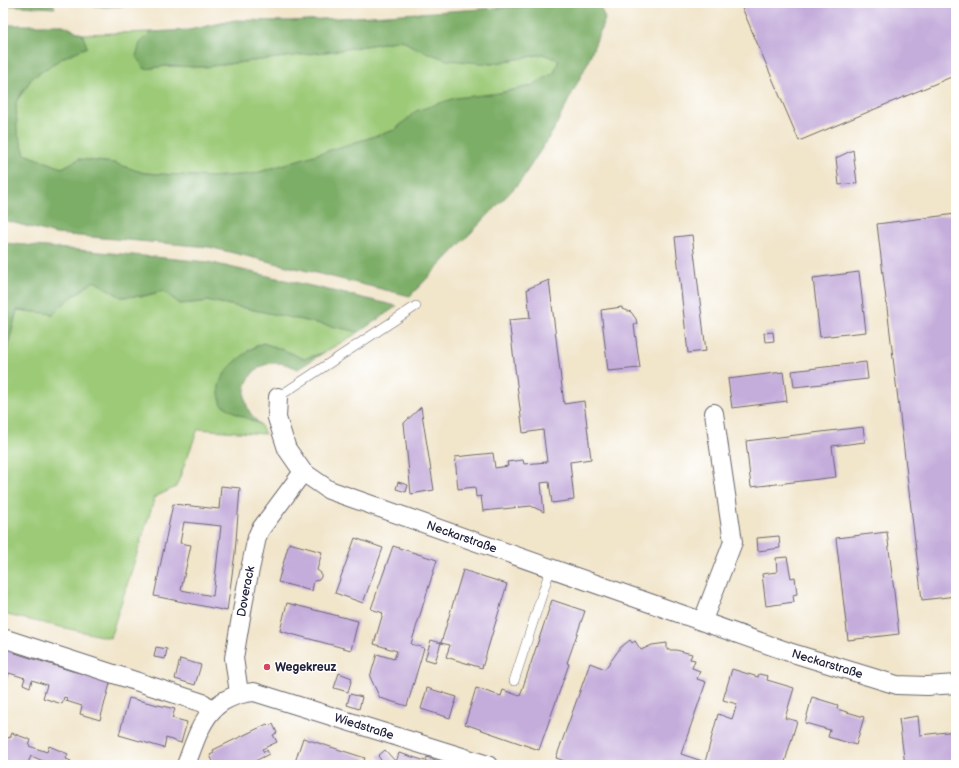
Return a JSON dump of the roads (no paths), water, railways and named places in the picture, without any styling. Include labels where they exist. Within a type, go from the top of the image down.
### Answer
[{"type":"street","name":"Neckarstraße","points":[[278,397],[277,418],[287,449],[303,472],[329,490],[703,620],[789,652],[897,685],[927,686],[956,684]]},
{"type":"street","points":[[703,620],[732,542],[714,413]]},
{"type":"street","name":"Doverack","points":[[239,693],[234,658],[246,588],[257,538],[260,530],[303,472]]},
{"type":"street","points":[[3,638],[203,703],[212,710]]},
{"type":"street","name":"Wiedstraße","points":[[239,693],[254,692],[488,765]]},
{"type":"street","points":[[186,765],[204,719],[224,699],[239,693]]},
{"type":"lane","points":[[278,397],[416,306]]},
{"type":"lane","points":[[514,681],[552,567]]},
{"type":"place","name":"Wegekreuz","points":[[267,667]]}]
